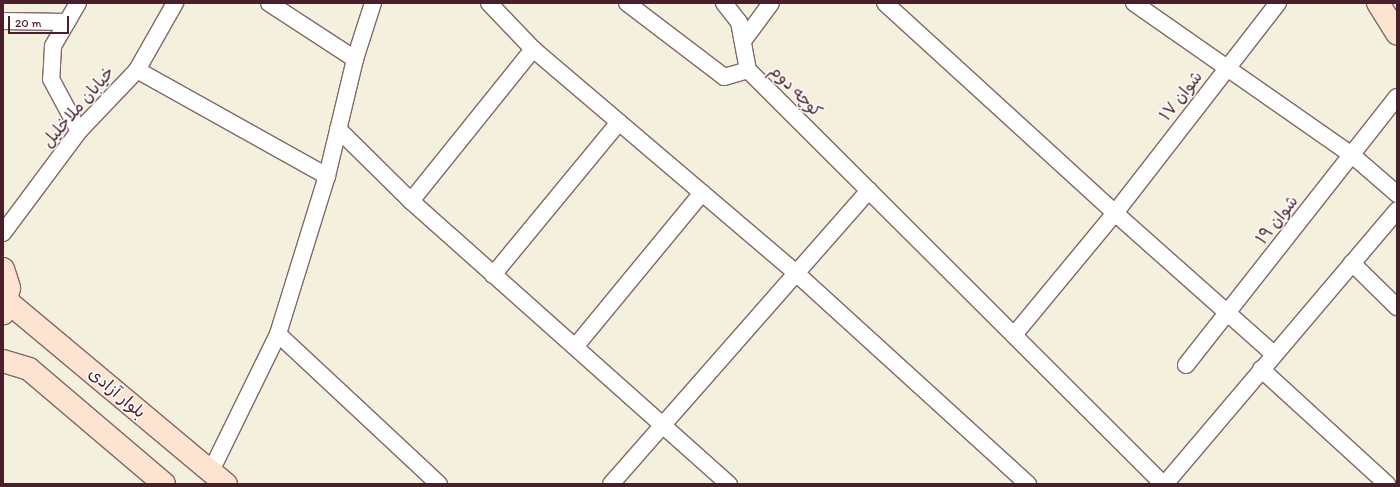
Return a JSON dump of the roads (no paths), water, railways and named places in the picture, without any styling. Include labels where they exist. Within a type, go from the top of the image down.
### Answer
[{"type":"street","points":[[78,3],[53,46],[51,79],[79,131]]},
{"type":"street","name":"خیابان ملاخلیل","points":[[3,233],[79,131],[137,70],[175,3]]},
{"type":"street","points":[[269,3],[355,59]]},
{"type":"street","points":[[218,478],[278,334],[327,176],[355,59],[373,3]]},
{"type":"street","points":[[489,3],[533,49],[796,273],[1028,484]]},
{"type":"street","points":[[627,3],[724,78],[748,70]]},
{"type":"street","name":"کوچه دوم","points":[[724,3],[739,22],[748,70],[1164,484]]},
{"type":"street","points":[[743,41],[771,3]]},
{"type":"street","points":[[885,3],[1115,213],[1274,354]]},
{"type":"street","points":[[1134,3],[1229,66],[1352,155],[1397,194]]},
{"type":"street","name":"شوان ۱۷","points":[[1014,335],[1115,213],[1278,3]]},
{"type":"street","points":[[1378,3],[1397,32]]},
{"type":"street","points":[[3,21],[67,22]]},
{"type":"street","points":[[411,202],[533,49]]},
{"type":"street","points":[[137,70],[327,176]]},
{"type":"street","name":"شوان ۱۹","points":[[1186,365],[1228,314],[1397,97]]},
{"type":"street","points":[[493,275],[619,122]]},
{"type":"street","points":[[338,129],[411,202],[729,484]]},
{"type":"street","points":[[612,484],[869,190]]},
{"type":"street","points":[[575,347],[702,193]]},
{"type":"street","points":[[1164,484],[1397,210]]},
{"type":"street","points":[[1352,263],[1397,307]]},
{"type":"street","points":[[3,269],[9,288],[6,307]]},
{"type":"street","name":"بلوار آزادی","points":[[6,307],[218,478]]},
{"type":"street","points":[[278,334],[439,484]]},
{"type":"street","points":[[3,361],[29,369],[164,484]]},
{"type":"street","points":[[1261,369],[1387,484]]}]
